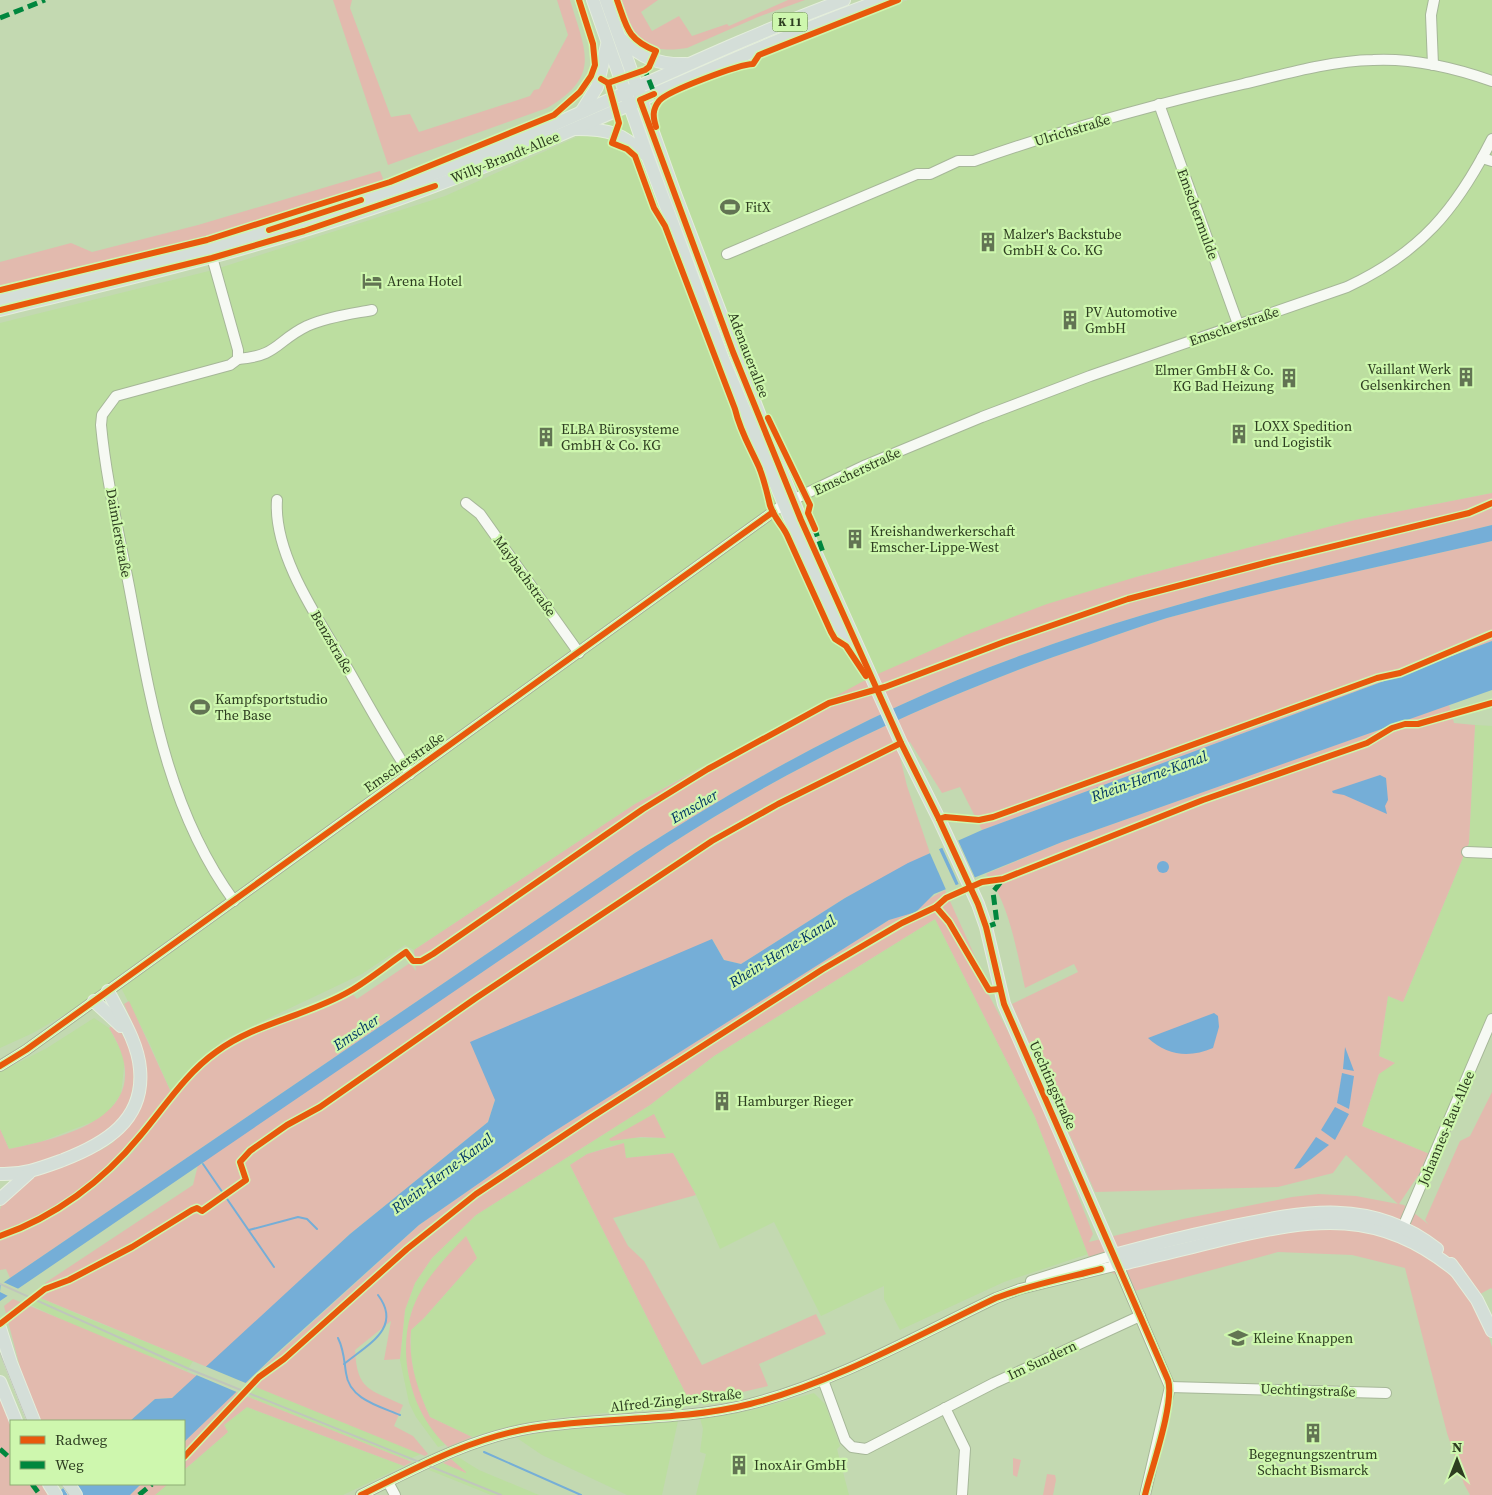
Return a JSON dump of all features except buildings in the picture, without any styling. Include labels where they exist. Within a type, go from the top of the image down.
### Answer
[{"type":"main road","name":"Adenauerallee","points":[[593,0],[613,40],[632,97],[733,352],[789,502]]},
{"type":"main road","name":"Adenauerallee","points":[[606,0],[613,40]]},
{"type":"main road","name":"Willy-Brandt-Allee","points":[[0,298],[304,231],[427,189],[571,130],[691,63],[844,0]]},
{"type":"main road","name":"Willy-Brandt-Allee","points":[[0,310],[210,252],[392,190],[582,111],[632,97],[821,22],[882,0]]},
{"type":"main road","points":[[582,111],[597,87],[613,40],[652,60],[691,63]]},
{"type":"main road","name":"Adenauerallee","points":[[632,97],[647,155],[723,359],[880,693]]},
{"type":"main road","points":[[571,130],[595,129],[615,133],[630,141],[647,155]]},
{"type":"main road","name":"Uechtingstraße","points":[[880,693],[946,834],[986,926],[1004,1004],[1116,1260]]},
{"type":"main road","points":[[0,1174],[31,1172],[96,1146],[114,1134],[127,1118],[136,1099],[140,1070],[136,1049],[108,991]]},
{"type":"main road","points":[[94,1001],[127,1030]]},
{"type":"main road","points":[[0,1199],[31,1172]]},
{"type":"main road","points":[[1116,1260],[1219,1229],[1310,1212],[1354,1213],[1387,1221],[1400,1232],[1418,1235],[1436,1248],[1447,1258],[1478,1300],[1492,1331]]},
{"type":"main road","points":[[1,1333],[34,1420]]},
{"type":"main road","points":[[0,1382],[16,1420]]},
{"type":"street","points":[[1433,65],[1431,16],[1434,0]]},
{"type":"street","name":"Ulrichstraße","points":[[727,254],[917,174],[930,174],[958,161],[974,161],[1158,104],[1344,63],[1374,59],[1433,65],[1492,81]]},
{"type":"street","name":"Emschermulde","points":[[1158,104],[1238,324]]},
{"type":"street","name":"Emscherstraße","points":[[0,1066],[234,901],[789,502],[859,468],[982,417],[1098,373],[1347,287],[1385,268],[1412,248],[1434,228],[1487,160],[1492,140]]},
{"type":"street","points":[[210,252],[238,350],[238,359]]},
{"type":"street","name":"Daimlerstraße","points":[[234,901],[210,864],[186,819],[158,733],[146,680],[101,425],[102,415],[116,396],[230,366],[238,359],[258,358],[270,353],[299,331],[316,323],[372,310]]},
{"type":"street","name":"Benzstraße","points":[[277,500],[276,513],[282,538],[298,579],[317,616],[410,774]]},
{"type":"street","name":"Maybachstraße","points":[[466,503],[480,514],[579,652]]},
{"type":"street","points":[[1468,852],[1492,853]]},
{"type":"street","name":"Johannes-Rau-Allee","points":[[1400,1232],[1487,1042],[1492,1019]]},
{"type":"street","name":"Emscherstraße","points":[[0,1057],[49,1033]]},
{"type":"street","name":"Alfred-Zingler-Straße","points":[[361,1495],[452,1450],[510,1432],[554,1425],[684,1414],[727,1408],[776,1397],[823,1380],[996,1298],[1116,1260]]},
{"type":"street","name":"Uechtingstraße","points":[[1116,1260],[1170,1387],[1386,1392]]},
{"type":"street","name":"Im Sundern","points":[[823,1380],[845,1440],[857,1450],[866,1449],[994,1383],[1140,1316]]},
{"type":"street","points":[[1145,1495],[1170,1387]]},
{"type":"street","points":[[945,1408],[965,1449],[962,1495]]},
{"type":"street","points":[[388,1482],[395,1495]]},
{"type":"shaded area","points":[[333,0],[352,0],[350,8],[391,117],[410,114],[419,132],[530,96],[534,90],[539,89],[568,35],[557,0],[570,0],[584,48],[585,61],[582,73],[576,85],[547,108],[388,165]]},
{"type":"shaded area","points":[[620,0],[658,0],[641,12],[652,31],[679,16],[692,36],[727,24],[729,26],[788,0],[805,0],[758,17],[687,48],[664,49],[649,47],[636,40],[628,26]]},
{"type":"shaded area","points":[[908,0],[1492,0],[1492,493],[1355,520],[1136,577],[699,768],[635,804],[414,950],[405,945],[362,974],[223,1040],[170,1090],[149,1042],[116,978],[69,1012],[33,1033],[0,1048],[0,323],[213,270],[445,196],[628,114],[863,16]]},
{"type":"shaded area","points":[[380,171],[386,186],[212,242],[0,292],[0,262],[71,243],[92,252],[198,225]]},
{"type":"shaded area","points":[[1492,493],[1492,525],[1255,584],[1080,635],[971,674],[823,743],[727,796],[635,853],[10,1278],[6,1269],[0,1270],[0,1239],[17,1234],[53,1216],[104,1180],[137,1147],[174,1096],[189,1080],[240,1039],[351,992],[357,999],[410,963],[416,971],[414,950],[635,804],[871,677],[966,635],[1047,604],[1136,577],[1355,520]]},
{"type":"shaded area","points":[[1492,541],[1492,641],[982,830],[960,787],[942,793],[910,742],[900,743],[899,753],[907,786],[930,853],[845,898],[741,964],[724,960],[712,939],[495,1100],[488,1122],[350,1234],[207,1367],[38,1297],[45,1291],[45,1283],[193,1185],[198,1165],[202,1165],[205,1160],[666,847],[767,786],[872,732],[980,685],[1157,621],[1288,587]]},
{"type":"shaded area","points":[[1449,705],[1454,723],[1475,725],[1469,843],[1403,1002],[1388,996],[1379,1056],[1395,1063],[1379,1074],[1362,1126],[1432,1155],[1399,1204],[1404,1205],[1428,1224],[1425,1220],[1460,1141],[1470,1136],[1492,1092],[1492,1289],[1473,1298],[1482,1315],[1492,1347],[1492,1495],[1470,1495],[1464,1484],[1447,1433],[1405,1268],[1352,1255],[1278,1252],[1131,1292],[1122,1277],[1092,1265],[1035,1117],[935,919],[714,1056],[650,1105],[476,1215],[432,1258],[415,1283],[405,1310],[400,1359],[384,1360],[391,1321],[355,1350],[356,1363],[362,1381],[367,1387],[403,1405],[394,1426],[413,1436],[428,1454],[425,1456],[246,1383],[419,1225],[547,1136],[889,920],[914,912],[927,900],[945,890],[978,963],[982,982],[1012,1039],[1053,1132],[1093,1234],[1089,1242],[1183,1219],[1292,1197],[1318,1194],[1356,1196],[1398,1204],[1346,1155],[1333,1173],[1278,1187],[1095,1192],[1012,1004],[1078,972],[1074,964],[1025,988],[1006,913],[994,885],[986,874],[1062,842]]},
{"type":"shaded area","points":[[1475,725],[1492,726],[1492,1012],[1432,1155],[1362,1126],[1379,1074],[1394,1062],[1379,1056],[1388,996],[1403,1002],[1469,843]]},
{"type":"shaded area","points":[[935,919],[1035,1117],[1088,1254],[1004,1282],[900,1330],[884,1299],[884,1286],[821,1316],[774,1222],[720,1249],[696,1195],[673,1153],[626,1158],[623,1143],[605,1148],[587,1154],[570,1165],[691,1404],[557,1418],[502,1428],[472,1437],[430,1417],[416,1385],[411,1355],[411,1330],[477,1258],[444,1259],[418,1297],[411,1313],[407,1368],[423,1413],[445,1445],[438,1447],[416,1417],[409,1403],[400,1360],[405,1310],[415,1283],[432,1258],[476,1215],[650,1105],[714,1056]],"holes":[[[654,1114],[665,1138],[626,1138]]]},
{"type":"shaded area","points":[[129,1001],[170,1090],[169,1098],[114,1160],[67,1199],[31,1220],[0,1233],[0,1210],[7,1197],[18,1187],[50,1170],[100,1150],[116,1140],[127,1125],[143,1094],[147,1077],[141,1045],[124,1004]]},
{"type":"shaded area","points":[[94,1018],[109,1028],[125,1058],[121,1094],[110,1110],[100,1119],[40,1142],[9,1149],[0,1129],[0,1072],[47,1048]]},
{"type":"shaded area","points":[[115,1024],[125,1038],[131,1053],[134,1069],[130,1100],[123,1115],[112,1128],[91,1143],[30,1165],[0,1169],[0,1129],[9,1149],[34,1144],[83,1127],[103,1115],[118,1100],[125,1081],[123,1057],[109,1028]]},
{"type":"shaded area","points":[[654,1114],[666,1138],[641,1137],[611,1141],[609,1139]]},
{"type":"shaded area","points":[[624,1143],[626,1158],[673,1153],[696,1195],[613,1218],[628,1246],[644,1261],[702,1365],[816,1314],[826,1334],[759,1364],[768,1386],[691,1404],[570,1165],[587,1154]]},
{"type":"shaded area","points":[[466,1236],[477,1258],[411,1330],[410,1342],[414,1375],[430,1417],[472,1437],[448,1447],[425,1419],[417,1403],[407,1368],[407,1331],[411,1314],[420,1292],[434,1272]]},
{"type":"shaded area","points":[[38,1297],[193,1361],[187,1371],[92,1334],[29,1304]]},
{"type":"shaded area","points":[[13,1299],[197,1376],[172,1398],[155,1399],[131,1420],[40,1420],[21,1371],[4,1306]]},
{"type":"shaded area","points":[[254,1386],[421,1454],[407,1460],[249,1397]]},
{"type":"shaded area","points":[[236,1392],[412,1462],[404,1466],[247,1407],[224,1425],[228,1432],[185,1469],[185,1441]]},
{"type":"shaded area","points":[[0,1393],[11,1420],[10,1485],[44,1485],[49,1495],[0,1495]]},
{"type":"shaded area","points":[[814,1393],[825,1404],[840,1446],[837,1449],[849,1495],[696,1495],[706,1454],[700,1452],[703,1429],[700,1418],[753,1410]]},
{"type":"shaded area","points":[[247,1407],[404,1466],[343,1495],[155,1495],[167,1485],[185,1485],[185,1469],[228,1432],[224,1425]]},
{"type":"shaded area","points":[[678,1421],[662,1495],[627,1495],[542,1455],[517,1438],[544,1432]]},
{"type":"shaded area","points":[[458,1457],[479,1470],[539,1495],[491,1495],[429,1470],[443,1463],[466,1473],[451,1459]]},
{"type":"shaded area","points":[[1013,1458],[1021,1460],[1017,1477],[1013,1475]]},
{"type":"shaded area","points":[[451,1459],[466,1472],[466,1473],[443,1463]]},
{"type":"shaded area","points":[[1047,1474],[1055,1475],[1053,1495],[1043,1495]]},
{"type":"shaded area","points":[[140,1485],[167,1485],[155,1495],[130,1495]]},
{"type":"water","points":[[1492,525],[1492,541],[1248,597],[1167,618],[1035,664],[980,685],[872,732],[767,786],[666,847],[0,1301],[0,1285],[635,853],[727,796],[823,743],[971,674],[1080,635],[1255,584]]},
{"type":"water","name":"Rhein-Herne-Kanal","points":[[1492,641],[1492,690],[1062,842],[934,894],[916,912],[889,920],[547,1136],[419,1225],[277,1353],[185,1441],[185,1420],[131,1420],[155,1399],[172,1398],[350,1234],[488,1122],[495,1100],[470,1042],[712,939],[724,960],[741,964],[845,898],[908,863],[982,830]]},
{"type":"water","points":[[1380,775],[1386,778],[1388,800],[1385,806],[1387,814],[1332,791]]},
{"type":"water","points":[[1161,861],[1165,861],[1169,867],[1165,873],[1161,873],[1157,869],[1157,865]]},
{"type":"water","points":[[1214,1013],[1218,1016],[1219,1027],[1213,1048],[1196,1053],[1179,1054],[1163,1049],[1148,1038]]},
{"type":"water","points":[[1345,1047],[1354,1071],[1343,1069]]},
{"type":"water","points":[[1342,1073],[1354,1076],[1349,1109],[1337,1103]]},
{"type":"water","points":[[1335,1107],[1349,1114],[1335,1140],[1321,1130]]},
{"type":"water","points":[[1316,1137],[1329,1145],[1300,1168],[1294,1169]]},
{"type":"water","points":[[67,1485],[140,1485],[130,1495],[55,1495]]},
{"type":"pier","points":[[957,838],[976,880],[960,887],[941,845]]},
{"type":"pier","points":[[938,847],[957,888],[947,892],[929,851]]},
{"type":"pier","points":[[1,1281],[21,1290],[10,1297],[0,1292]]},
{"type":"pier","points":[[204,1366],[248,1384],[239,1393],[194,1374]]},
{"type":"waterway","points":[[203,1164],[274,1267]]},
{"type":"waterway","points":[[249,1230],[298,1217],[307,1219],[317,1229]]},
{"type":"waterway","points":[[344,1364],[371,1343],[384,1326],[386,1317],[385,1307],[378,1295]]},
{"type":"waterway","points":[[338,1338],[343,1351],[348,1382],[353,1389],[374,1405],[400,1415]]},
{"type":"waterway","points":[[484,1452],[581,1495]]},
{"type":"tram line","points":[[0,1353],[27,1420]]},
{"type":"tram line","points":[[62,1485],[69,1495]]},
{"type":"railway","points":[[0,1284],[189,1369],[501,1495]]},
{"type":"marked path","points":[[0,18],[45,0]]},
{"type":"marked path","points":[[641,72],[645,70],[656,98]]},
{"type":"marked path","points":[[814,527],[824,555]]},
{"type":"marked path","points":[[986,927],[997,923],[993,892],[1003,879]]},
{"type":"marked path","points":[[0,1449],[10,1458]]},
{"type":"marked path","points":[[33,1485],[40,1495]]},
{"type":"marked path","points":[[139,1495],[151,1485]]},
{"type":"cycle path","points":[[0,290],[207,240],[390,182],[554,115],[580,92],[591,76],[595,65],[593,44],[579,0]]},
{"type":"cycle path","points":[[601,79],[608,83],[645,70],[649,67],[656,51],[639,42],[629,31],[617,0]]},
{"type":"cycle path","points":[[656,127],[654,120],[655,107],[659,101],[675,91],[720,73],[753,64],[759,55],[898,0]]},
{"type":"cycle path","points":[[608,83],[619,123],[612,143],[627,149],[635,156],[654,208],[665,226],[742,432],[761,471],[772,511],[787,535],[831,632],[835,639],[846,646],[866,676]]},
{"type":"cycle path","points":[[654,94],[640,100],[733,352],[801,520],[901,743],[978,904],[986,927],[1004,1004],[1168,1380],[1168,1404],[1145,1495]]},
{"type":"cycle path","points":[[0,310],[212,258],[304,231],[435,186]]},
{"type":"cycle path","points":[[269,230],[361,200]]},
{"type":"cycle path","points":[[768,418],[810,505],[808,513],[815,529]]},
{"type":"cycle path","points":[[0,1236],[40,1219],[77,1196],[94,1182],[126,1152],[194,1070],[231,1042],[333,1000],[357,987],[406,952],[413,961],[421,961],[643,809],[708,769],[829,703],[885,687],[1004,642],[1128,599],[1469,513],[1492,503]]},
{"type":"cycle path","points":[[0,1066],[26,1050],[773,512]]},
{"type":"cycle path","points":[[939,819],[945,817],[979,820],[993,817],[1377,678],[1400,673],[1492,634]]},
{"type":"cycle path","points":[[185,1456],[259,1377],[284,1359],[407,1249],[476,1194],[590,1118],[823,969],[902,923],[936,907],[946,898],[982,882],[1003,879],[1203,800],[1367,743],[1392,728],[1405,724],[1418,724],[1492,703]]},
{"type":"cycle path","points":[[0,1324],[45,1289],[69,1280],[132,1247],[192,1210],[197,1208],[202,1211],[246,1180],[240,1162],[250,1151],[287,1125],[320,1107],[476,998],[712,841],[778,804],[901,743]]},
{"type":"cycle path","points":[[936,907],[949,922],[989,990],[999,989]]},
{"type":"cycle path","points":[[361,1495],[444,1455],[509,1433],[559,1424],[696,1414],[750,1404],[781,1395],[844,1371],[996,1298],[1035,1285],[1101,1269]]},
{"type":"place","name":"FitX","points":[[730,207]]},
{"type":"place","name":"Malzer's Backstube GmbH & Co. KG","points":[[988,242]]},
{"type":"place","name":"Arena Hotel","points":[[372,281]]},
{"type":"place","name":"PV Automotive GmbH","points":[[1070,320]]},
{"type":"place","name":"Vaillant Werk Gelsenkirchen","points":[[1466,377]]},
{"type":"place","name":"Elmer GmbH & Co. KG Bad Heizung","points":[[1289,378]]},
{"type":"place","name":"LOXX Spedition und Logistik","points":[[1239,434]]},
{"type":"place","name":"ELBA Bürosysteme GmbH & Co. KG","points":[[546,437]]},
{"type":"place","name":"Kreishandwerkerschaft Emscher-Lippe-West","points":[[855,539]]},
{"type":"place","name":"Kampfsportstudio The Base","points":[[200,707]]},
{"type":"place","name":"Hamburger Rieger","points":[[722,1101]]},
{"type":"place","name":"Kleine Knappen","points":[[1238,1338]]},
{"type":"place","name":"Begegnungszentrum Schacht Bismarck","points":[[1313,1433]]},
{"type":"place","name":"InoxAir GmbH","points":[[739,1465]]},
{"type":"water label","name":"Emscher","points":[[694,806]]},
{"type":"water label","name":"Emscher","points":[[356,1032]]}]
